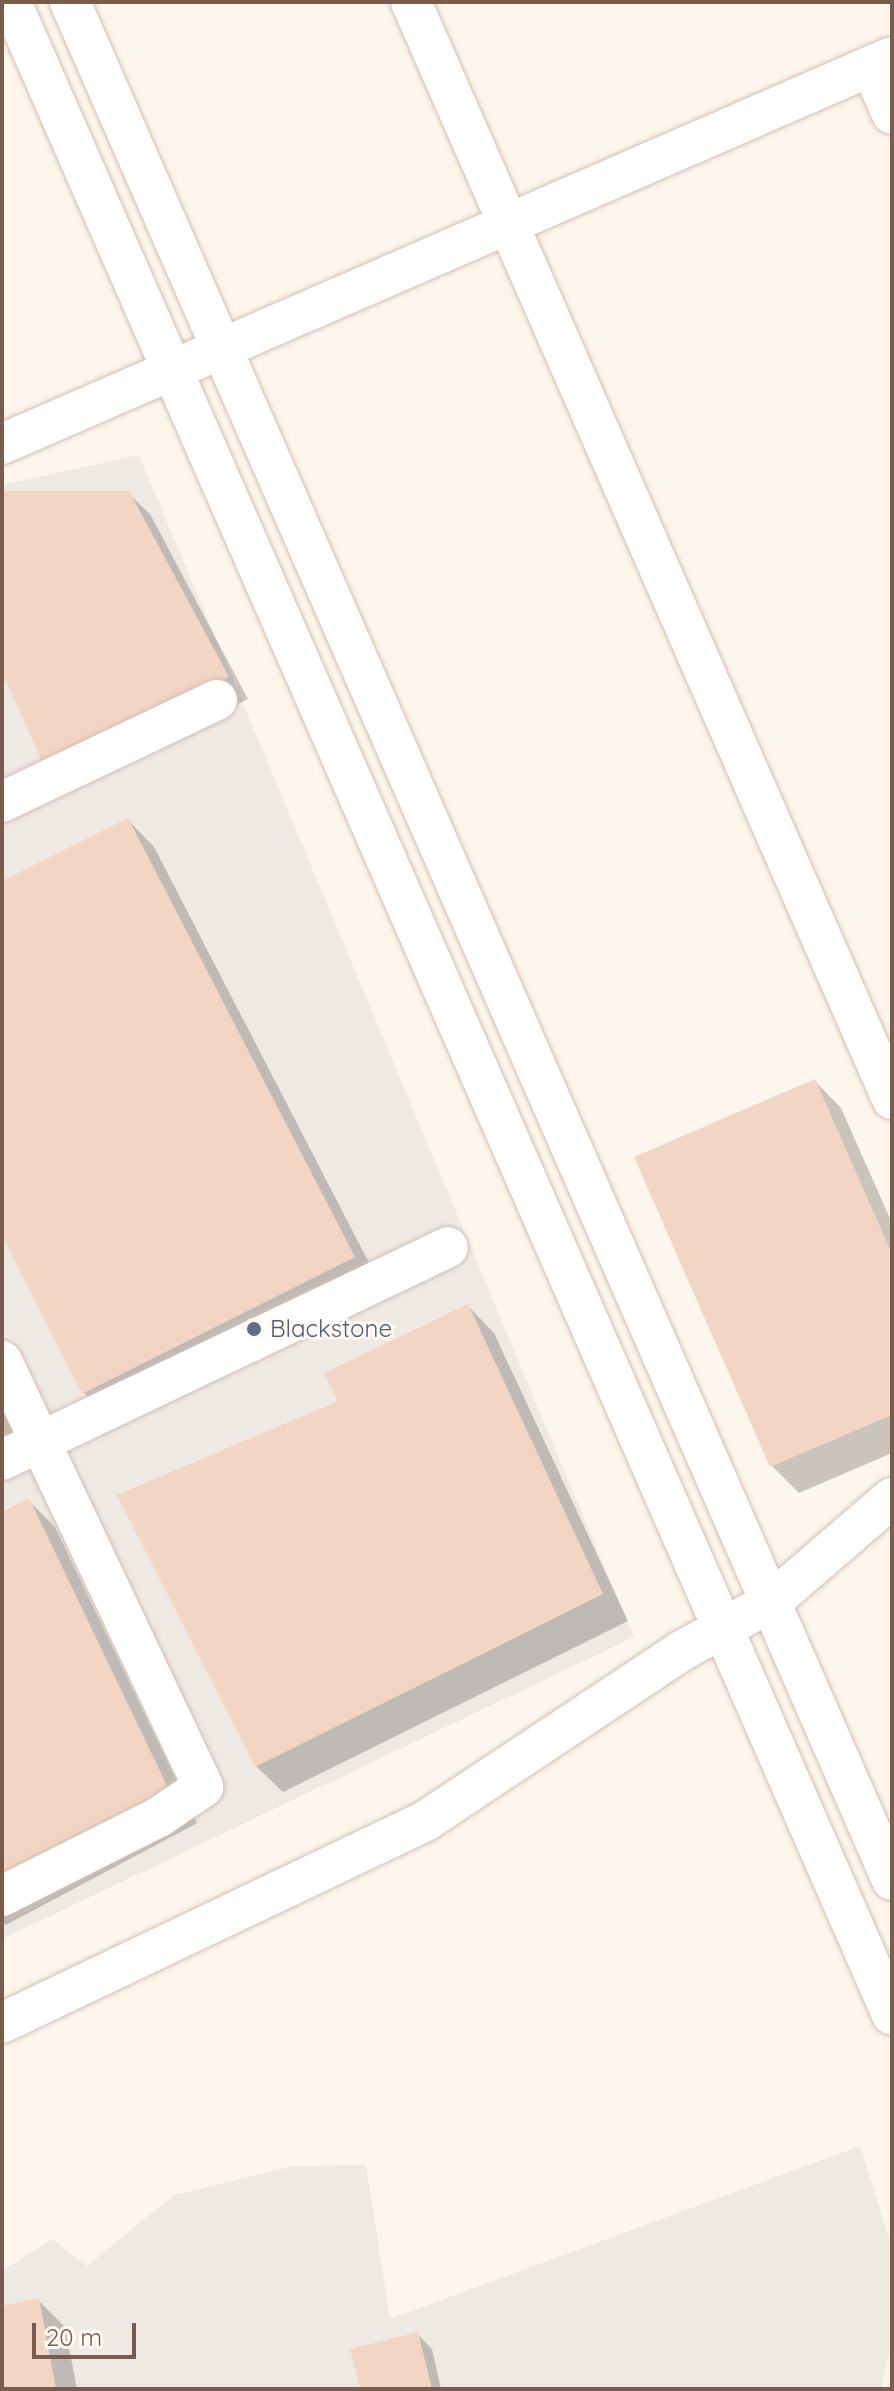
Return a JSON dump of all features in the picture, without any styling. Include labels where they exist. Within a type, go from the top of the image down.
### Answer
[{"type":"lane","points":[[11,2],[892,2015]]},
{"type":"lane","points":[[70,2],[892,1880]]},
{"type":"lane","points":[[411,2],[892,1099]]},
{"type":"lane","points":[[2,444],[882,62],[892,114]]},
{"type":"lane","points":[[2,802],[217,700]]},
{"type":"lane","points":[[2,1460],[448,1247]]},
{"type":"lane","points":[[2,1361],[203,1787],[159,1817],[2,1896]]},
{"type":"lane","points":[[2,2023],[427,1820],[722,1627],[771,1602],[892,1498]]},
{"type":"shaded area","points":[[139,455],[634,1637],[2,1939],[2,485]]},
{"type":"shaded area","points":[[860,2146],[892,2248],[892,2339],[881,2389],[2,2389],[2,2271],[52,2239],[87,2266],[174,2195],[294,2166],[366,2165],[390,2319]]},
{"type":"building","points":[[2,491],[129,491],[229,677],[45,768],[2,672]]},
{"type":"building","points":[[128,818],[355,1257],[82,1394],[2,1235],[2,881]]},
{"type":"building","points":[[815,1079],[892,1254],[892,1415],[770,1467],[634,1157]]},
{"type":"building","points":[[468,1304],[603,1594],[255,1767],[117,1495],[338,1401],[324,1373]]},
{"type":"building","points":[[29,1498],[172,1796],[2,1886],[2,1512]]},
{"type":"building","points":[[39,2298],[56,2389],[2,2389],[2,2306]]},
{"type":"building","points":[[418,2332],[432,2389],[360,2389],[350,2349]]},
{"type":"place","name":"Blackstone","points":[[254,1329]]}]
